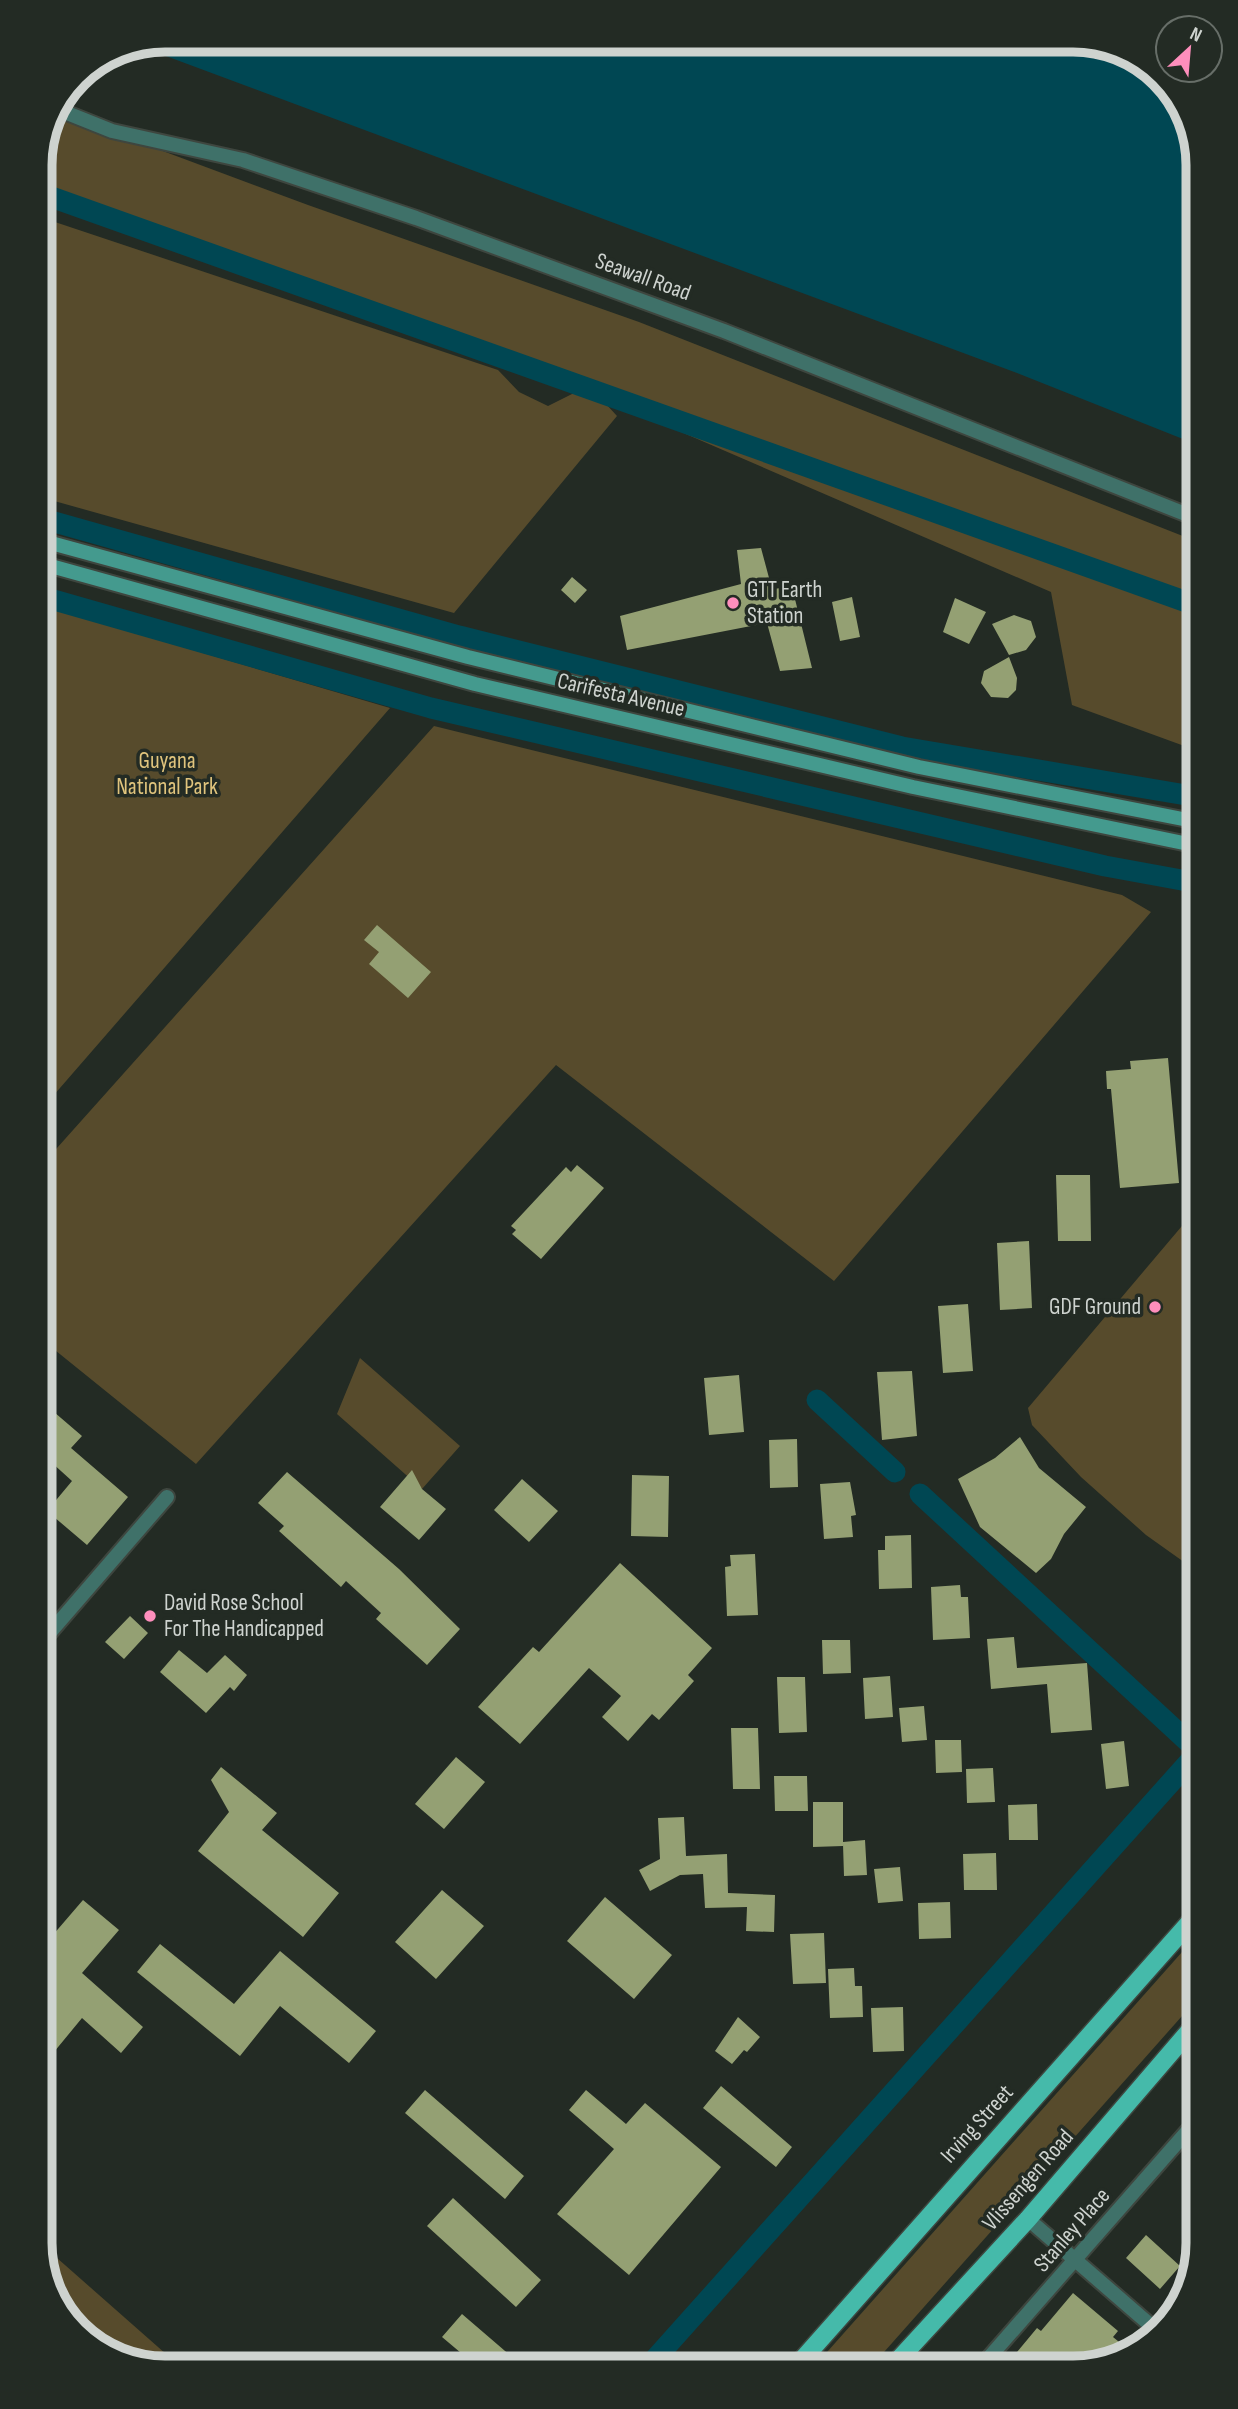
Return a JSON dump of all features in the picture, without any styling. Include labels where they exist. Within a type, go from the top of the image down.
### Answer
[{"type":"main road","name":"Carifesta Avenue","points":[[53,544],[468,657],[839,748],[919,767],[1186,820]]},
{"type":"main road","name":"Carifesta Avenue","points":[[53,567],[475,684],[913,787],[1186,844]]},
{"type":"main road","name":"Irving Street","points":[[806,2356],[1186,1927]]},
{"type":"main road","name":"Vlissengen Road","points":[[902,2356],[1028,2218],[1186,2035]]},
{"type":"street","name":"Seawall Road","points":[[66,113],[112,131],[243,160],[416,218],[724,331],[1186,514]]},
{"type":"street","points":[[52,1630],[167,1497]]},
{"type":"street","name":"Stanley Place","points":[[991,2356],[1186,2133]]},
{"type":"street","points":[[1028,2218],[1150,2325]]},
{"type":"green space","points":[[64,116],[639,322],[1186,537],[1186,747],[1072,705],[1051,592],[665,425],[606,404],[617,416],[454,613],[53,501],[53,221],[498,370],[519,392],[548,406],[574,393],[53,205],[53,158],[56,136]]},
{"type":"green space","name":"Guyana National Park","points":[[53,609],[390,708],[53,1097]]},
{"type":"green space","points":[[434,726],[1122,895],[1151,912],[834,1281],[556,1065],[196,1464],[52,1348],[53,1153]]},
{"type":"green space","name":"GDF Ground","points":[[1186,1221],[1186,1563],[1146,1535],[1081,1477],[1032,1425],[1028,1408]]},
{"type":"green space","points":[[360,1358],[460,1446],[422,1489],[337,1414]]},
{"type":"green space","points":[[1186,1948],[1186,2012],[881,2356],[824,2356]]},
{"type":"green space","points":[[54,2255],[168,2356],[144,2354],[116,2345],[86,2323],[61,2287]]},
{"type":"water","points":[[157,53],[1080,53],[1109,59],[1141,76],[1162,97],[1177,122],[1183,144],[1186,166],[1186,440],[1017,373]]},
{"type":"building","name":"GTT Earth Station","points":[[761,548],[772,589],[792,587],[812,668],[780,671],[767,623],[627,650],[620,616],[741,584],[737,550]]},
{"type":"building","points":[[572,577],[587,590],[575,603],[561,590]]},
{"type":"building","points":[[852,597],[860,637],[840,641],[832,602]]},
{"type":"building","points":[[955,598],[986,612],[969,644],[943,632]]},
{"type":"building","points":[[1014,615],[1031,621],[1036,637],[1026,650],[1009,655],[992,624]]},
{"type":"building","points":[[1009,657],[1017,678],[1016,690],[1008,698],[991,697],[981,683],[984,671]]},
{"type":"building","points":[[377,925],[431,972],[408,998],[369,964],[379,952],[364,940]]},
{"type":"building","points":[[1168,1058],[1179,1183],[1120,1188],[1111,1089],[1107,1089],[1106,1071],[1131,1069],[1130,1061]]},
{"type":"building","points":[[577,1165],[604,1188],[541,1259],[512,1234],[516,1230],[511,1226],[566,1167],[571,1172]]},
{"type":"building","points":[[1056,1175],[1090,1175],[1091,1241],[1058,1241]]},
{"type":"building","points":[[1029,1241],[1032,1308],[1000,1310],[997,1243]]},
{"type":"building","points":[[968,1304],[973,1371],[943,1373],[938,1306]]},
{"type":"building","points":[[912,1371],[917,1436],[882,1440],[877,1372]]},
{"type":"building","points":[[739,1375],[744,1432],[709,1435],[704,1378]]},
{"type":"building","points":[[52,1411],[82,1436],[71,1448],[128,1497],[87,1545],[52,1516],[52,1505],[72,1481],[52,1463]]},
{"type":"building","points":[[1020,1437],[1039,1468],[1086,1507],[1064,1534],[1051,1559],[1036,1573],[980,1527],[958,1479],[995,1458]]},
{"type":"building","points":[[797,1439],[798,1487],[770,1488],[769,1440]]},
{"type":"building","points":[[412,1470],[422,1489],[446,1509],[419,1540],[380,1507]]},
{"type":"building","points":[[287,1472],[399,1569],[460,1629],[427,1665],[376,1619],[381,1613],[346,1581],[341,1587],[279,1531],[284,1526],[258,1503]]},
{"type":"building","points":[[632,1475],[669,1476],[668,1537],[631,1536]]},
{"type":"building","points":[[522,1479],[558,1511],[529,1542],[494,1510]]},
{"type":"building","points":[[850,1482],[856,1515],[851,1516],[853,1537],[824,1539],[820,1484]]},
{"type":"building","points":[[911,1535],[912,1588],[879,1589],[878,1550],[885,1550],[885,1536]]},
{"type":"building","points":[[755,1554],[758,1615],[727,1616],[725,1567],[731,1566],[730,1555]]},
{"type":"building","points":[[620,1563],[712,1648],[688,1675],[694,1681],[659,1720],[652,1714],[628,1741],[602,1717],[621,1696],[589,1668],[520,1744],[478,1707],[533,1647],[539,1652]]},
{"type":"building","points":[[960,1585],[961,1597],[968,1597],[970,1638],[933,1640],[931,1587]]},
{"type":"building","points":[[130,1616],[148,1633],[124,1659],[105,1642]]},
{"type":"building","points":[[1014,1637],[1017,1668],[1087,1663],[1092,1730],[1051,1733],[1047,1684],[991,1689],[987,1639]]},
{"type":"building","points":[[822,1640],[850,1640],[851,1673],[823,1674]]},
{"type":"building","points":[[179,1650],[207,1673],[225,1655],[247,1675],[234,1691],[230,1687],[206,1713],[160,1672]]},
{"type":"building","points":[[890,1676],[893,1717],[865,1719],[863,1678]]},
{"type":"building","points":[[777,1677],[805,1677],[807,1732],[779,1733]]},
{"type":"building","points":[[924,1706],[927,1740],[902,1742],[899,1708]]},
{"type":"building","points":[[731,1728],[758,1728],[760,1789],[733,1789]]},
{"type":"building","points":[[935,1740],[961,1740],[962,1772],[936,1773]]},
{"type":"building","points":[[1124,1741],[1129,1786],[1106,1789],[1101,1744]]},
{"type":"building","points":[[456,1757],[485,1782],[444,1829],[415,1804]]},
{"type":"building","points":[[221,1767],[277,1813],[262,1830],[339,1893],[303,1937],[198,1851],[229,1812],[211,1780]]},
{"type":"building","points":[[993,1768],[995,1802],[967,1803],[966,1769]]},
{"type":"building","points":[[774,1776],[807,1776],[808,1811],[775,1811]]},
{"type":"building","points":[[813,1802],[843,1802],[843,1842],[865,1840],[867,1875],[844,1876],[843,1844],[813,1847]]},
{"type":"building","points":[[1037,1804],[1038,1840],[1009,1840],[1008,1805]]},
{"type":"building","points":[[684,1817],[686,1856],[727,1854],[728,1893],[775,1895],[774,1932],[746,1931],[747,1907],[705,1908],[703,1874],[680,1875],[650,1891],[639,1870],[660,1859],[658,1818]]},
{"type":"building","points":[[996,1853],[997,1890],[964,1890],[963,1854]]},
{"type":"building","points":[[900,1867],[903,1901],[878,1903],[874,1869]]},
{"type":"building","points":[[442,1890],[484,1926],[436,1979],[395,1942]]},
{"type":"building","points":[[605,1897],[672,1955],[634,1999],[567,1941]]},
{"type":"building","points":[[83,1900],[119,1930],[82,1973],[143,2027],[121,2053],[82,2018],[52,2054],[52,1936]]},
{"type":"building","points":[[950,1902],[951,1938],[919,1939],[918,1903]]},
{"type":"building","points":[[824,1933],[826,1983],[793,1984],[790,1934]]},
{"type":"building","points":[[160,1944],[234,2004],[280,1951],[376,2031],[349,2063],[280,2006],[240,2056],[137,1972]]},
{"type":"building","points":[[854,1968],[855,1986],[862,1986],[863,2017],[830,2018],[828,1969]]},
{"type":"building","points":[[903,2007],[904,2051],[873,2052],[871,2008]]},
{"type":"building","points":[[738,2017],[760,2037],[732,2064],[715,2051]]},
{"type":"building","points":[[721,2086],[792,2147],[776,2167],[703,2108]]},
{"type":"building","points":[[425,2090],[524,2176],[505,2199],[405,2113]]},
{"type":"building","points":[[586,2090],[626,2124],[645,2103],[721,2167],[629,2275],[557,2214],[614,2149],[569,2110]]},
{"type":"building","points":[[453,2198],[541,2280],[516,2307],[427,2226]]},
{"type":"building","points":[[1146,2235],[1180,2266],[1160,2289],[1126,2258]]},
{"type":"building","points":[[1073,2293],[1118,2331],[1113,2337],[1122,2344],[1094,2354],[1014,2356],[1037,2328],[1041,2331]]},
{"type":"building","points":[[462,2314],[511,2356],[465,2356],[442,2337]]},
{"type":"waterway","points":[[53,198],[1186,602]]},
{"type":"waterway","points":[[53,522],[459,636],[902,747],[1186,795]]},
{"type":"waterway","points":[[53,600],[431,708],[1105,866],[1186,881]]},
{"type":"waterway","points":[[817,1400],[895,1472]]},
{"type":"waterway","points":[[920,1494],[1186,1740]]},
{"type":"waterway","points":[[658,2356],[1186,1765]]},
{"type":"place","name":"GTT Earth Station","points":[[733,603]]},
{"type":"place","name":"GDF Ground","points":[[1155,1307]]},
{"type":"place","name":"David Rose School For The Handicapped","points":[[150,1616]]}]
